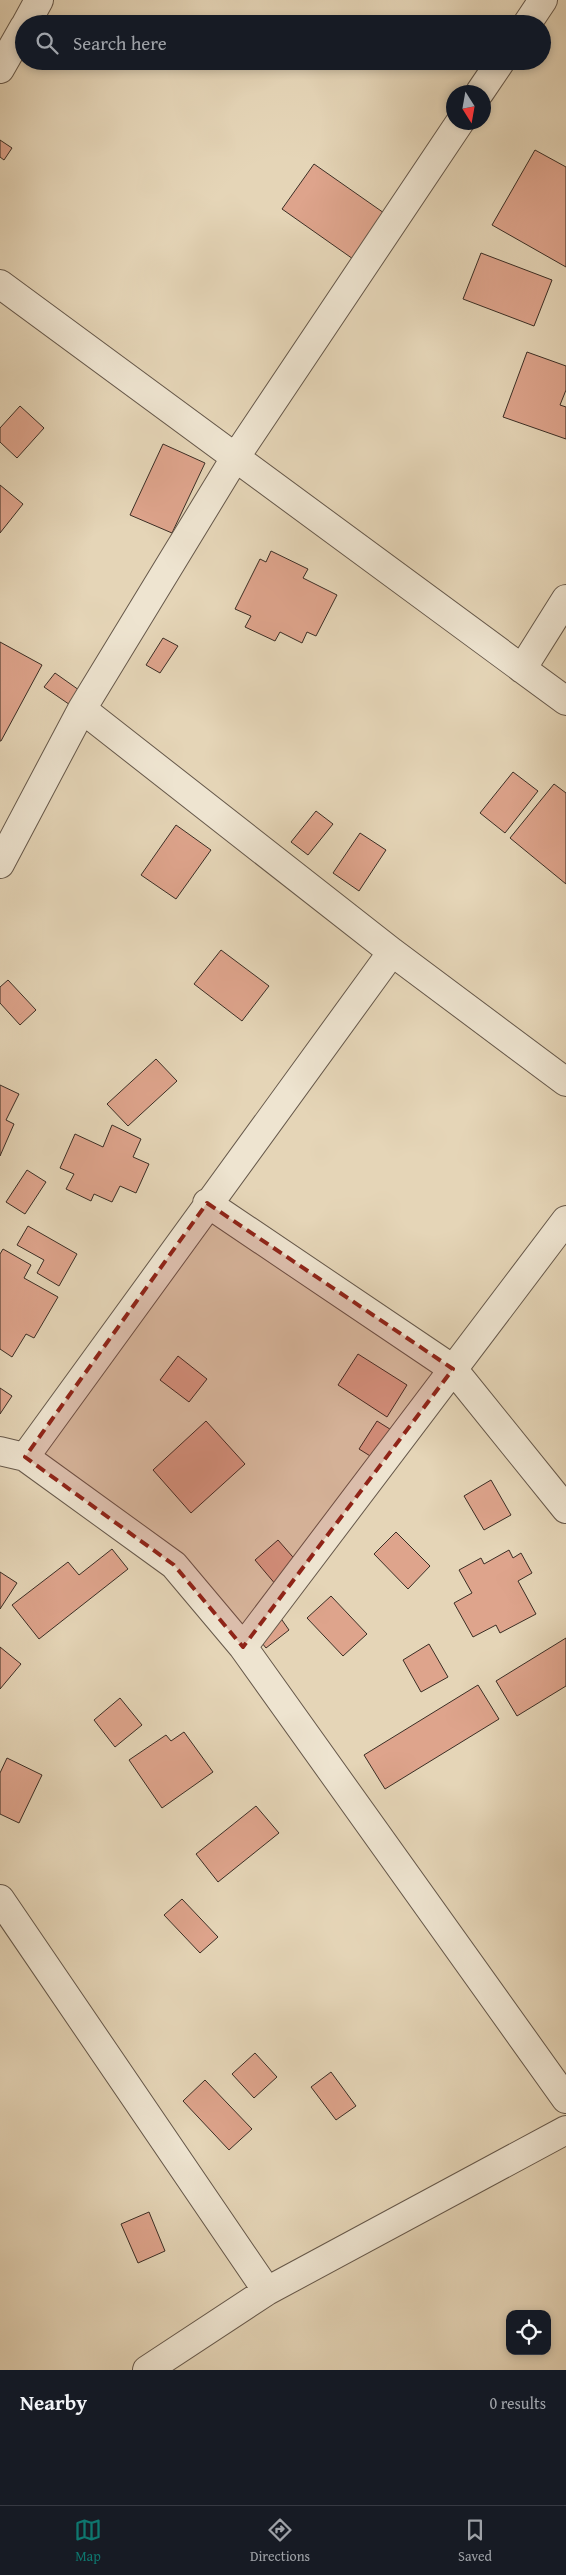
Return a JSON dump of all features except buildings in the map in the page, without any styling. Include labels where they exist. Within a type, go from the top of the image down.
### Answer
[{"type":"street","points":[[31,15],[39,0]]},
{"type":"street","points":[[533,15],[543,0]]},
{"type":"street","points":[[0,69],[15,43]]},
{"type":"street","points":[[485,85],[495,70]]},
{"type":"street","points":[[2,855],[82,709],[235,458],[455,130]]},
{"type":"street","points":[[0,284],[566,701]]},
{"type":"street","points":[[522,669],[566,599]]},
{"type":"street","points":[[82,709],[392,952],[566,1082]]},
{"type":"street","points":[[392,952],[207,1203],[12,1454],[174,1565],[243,1647],[566,2099]]},
{"type":"street","points":[[207,1203],[453,1369],[566,1509]]},
{"type":"street","points":[[243,1647],[566,1220]]},
{"type":"street","points":[[0,1899],[267,2291]]},
{"type":"street","points":[[147,2370],[267,2291],[566,2130]]},
{"type":"highlighted area","points":[[207,1203],[453,1369],[243,1647],[174,1565],[25,1457]]}]
